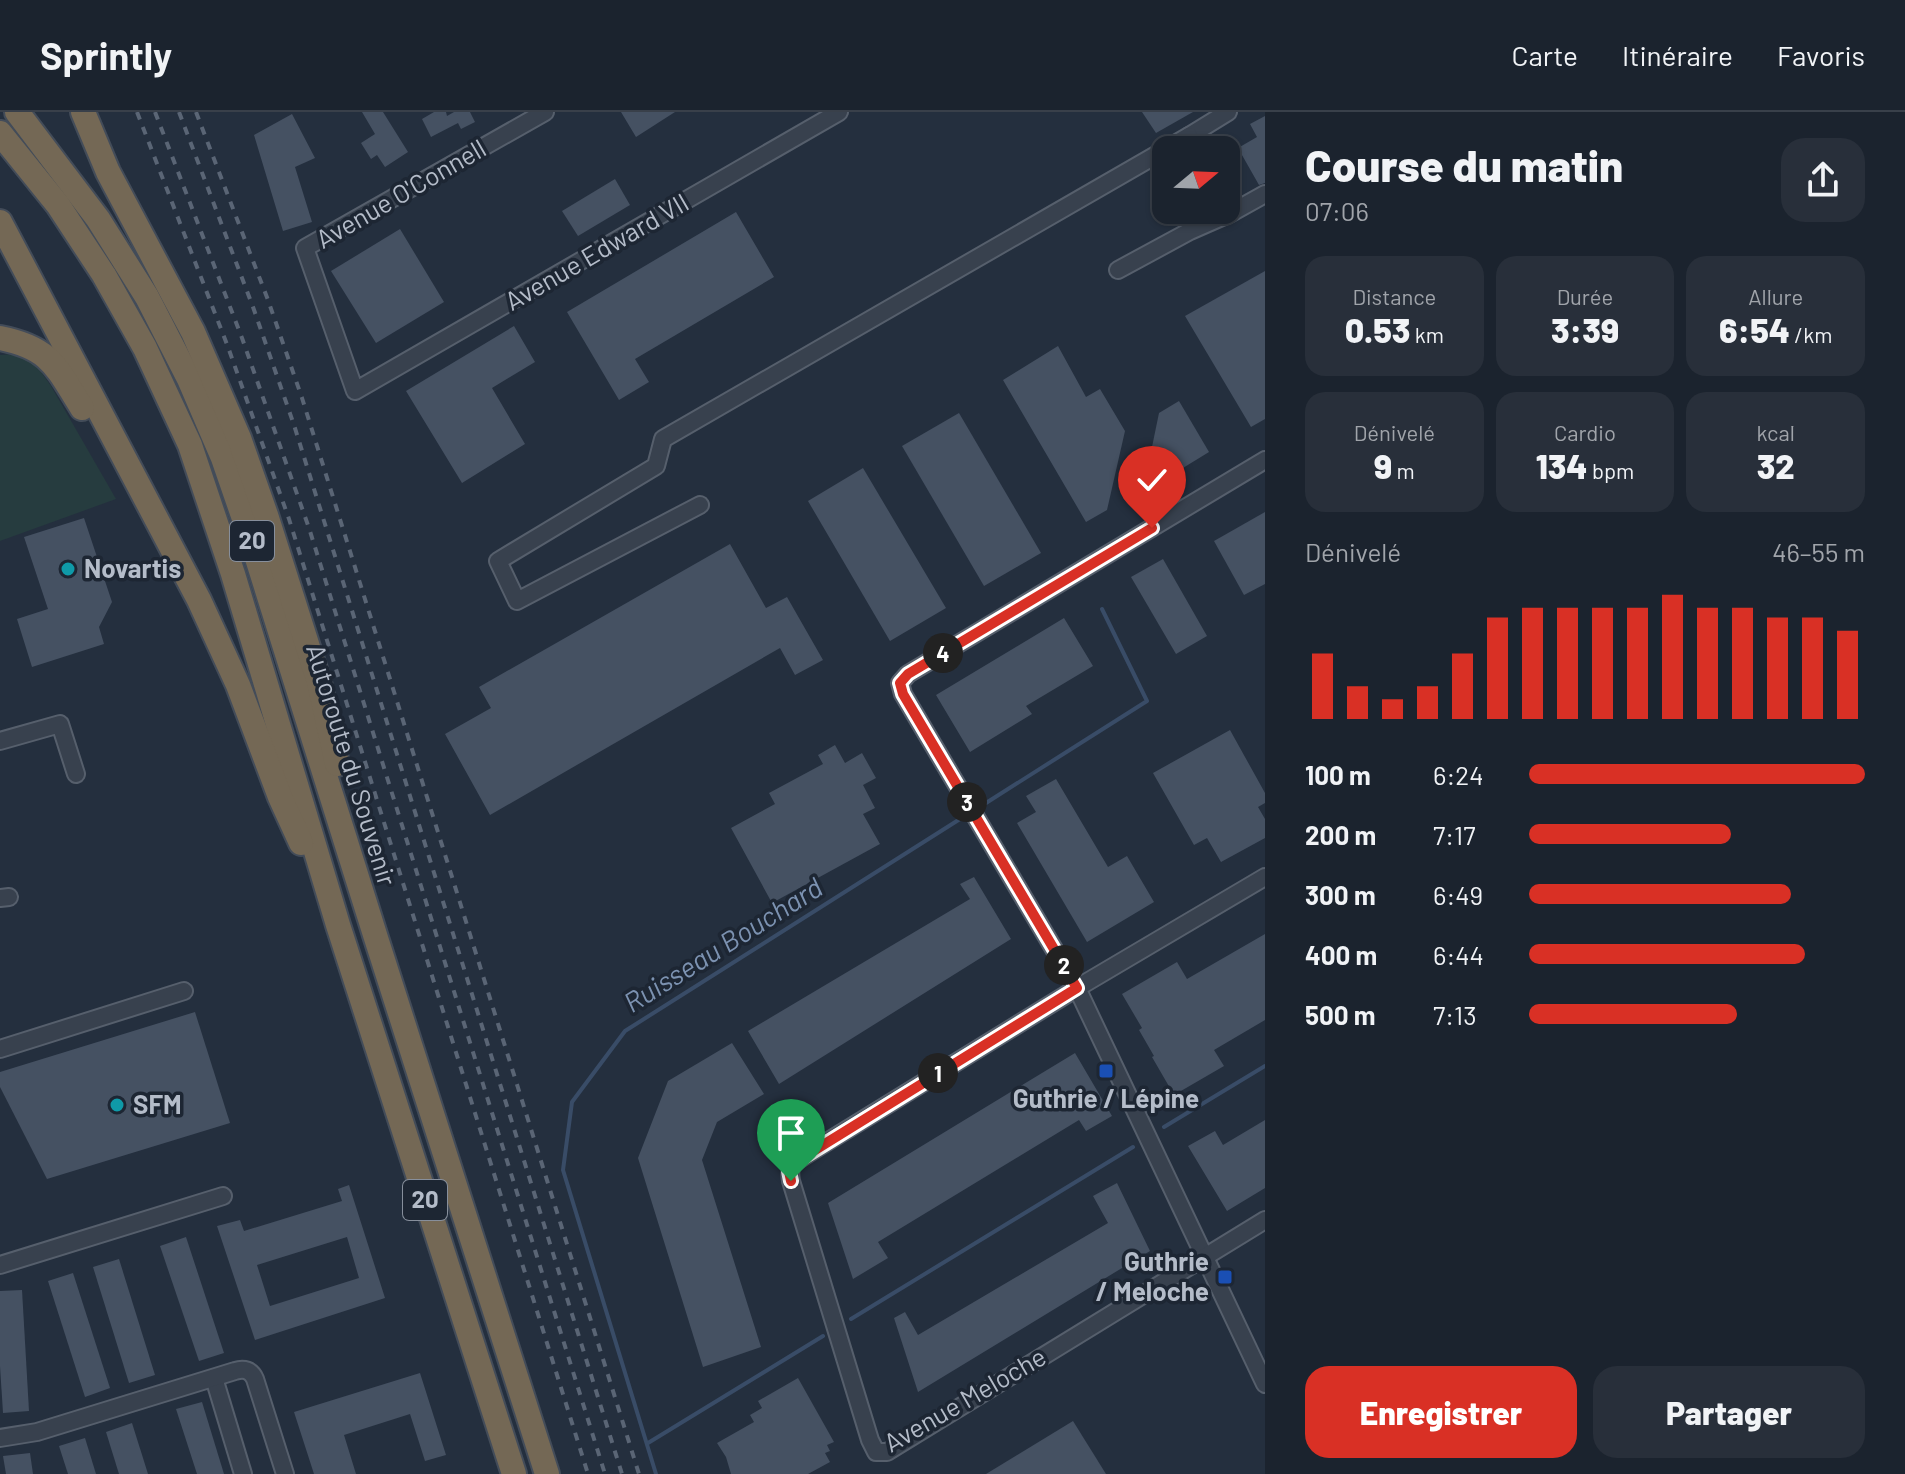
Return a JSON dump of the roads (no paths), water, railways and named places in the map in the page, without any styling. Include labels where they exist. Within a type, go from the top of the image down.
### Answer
[{"type":"highway","name":"Autoroute du Souvenir","points":[[17,112],[85,199],[123,258],[160,321],[201,405],[244,516],[547,1474]]},
{"type":"highway","points":[[83,112],[108,172],[202,351],[252,474],[319,682],[376,938]]},
{"type":"highway","name":"20","points":[[0,133],[52,197],[104,275],[141,339],[197,463],[338,925],[514,1474]]},
{"type":"highway","points":[[0,222],[181,564],[223,651],[280,797],[338,925]]},
{"type":"highway","points":[[0,338],[30,346],[47,357],[89,421],[137,481]]},
{"type":"street","name":"Avenue Edward VII","points":[[355,391],[839,112]]},
{"type":"street","points":[[1201,136],[1228,112]]},
{"type":"street","name":"Avenue O'Connell","points":[[355,391],[305,248],[538,114]]},
{"type":"street","points":[[700,505],[517,601],[498,561],[656,466],[663,439],[1152,166]]},
{"type":"street","points":[[1240,204],[1265,194]]},
{"type":"street","points":[[1118,270],[1202,224]]},
{"type":"street","points":[[1265,460],[908,674],[900,683],[903,694],[1077,988],[1265,1384]]},
{"type":"street","points":[[0,741],[60,724],[76,774]]},
{"type":"street","points":[[1077,988],[1265,877]]},
{"type":"street","name":"Avenue Meloche","points":[[1077,988],[794,1163],[789,1171],[857,1399],[876,1452],[887,1452],[1265,1220]]},
{"type":"street","points":[[0,1049],[184,991]]},
{"type":"street","points":[[0,1265],[223,1196]]},
{"type":"street","points":[[0,1438],[27,1435],[242,1369],[252,1374],[261,1393],[285,1474]]},
{"type":"street","points":[[214,1378],[243,1474]]},
{"type":"waterway","name":"Ruisseau Bouchard","points":[[986,803],[1147,701],[1102,609]]},
{"type":"waterway","name":"Ruisseau Bouchard","points":[[656,1474],[563,1170],[572,1102],[625,1031],[960,819]]},
{"type":"waterway","points":[[1164,1127],[1265,1066]]},
{"type":"waterway","points":[[851,1319],[1133,1147]]},
{"type":"waterway","points":[[648,1443],[823,1336]]},
{"type":"railway","points":[[137,112],[228,347],[289,519],[588,1474]]},
{"type":"railway","points":[[155,112],[242,338],[309,528],[605,1474]]},
{"type":"railway","points":[[179,112],[294,425],[622,1474]]},
{"type":"railway","points":[[196,112],[302,398],[639,1474]]},
{"type":"place","name":"Novartis","points":[[68,569]]},
{"type":"place","name":"Guthrie / Lépine","points":[[1106,1071]]},
{"type":"place","name":"SFM","points":[[117,1105]]},
{"type":"place","name":"Guthrie / Meloche","points":[[1225,1277]]}]
